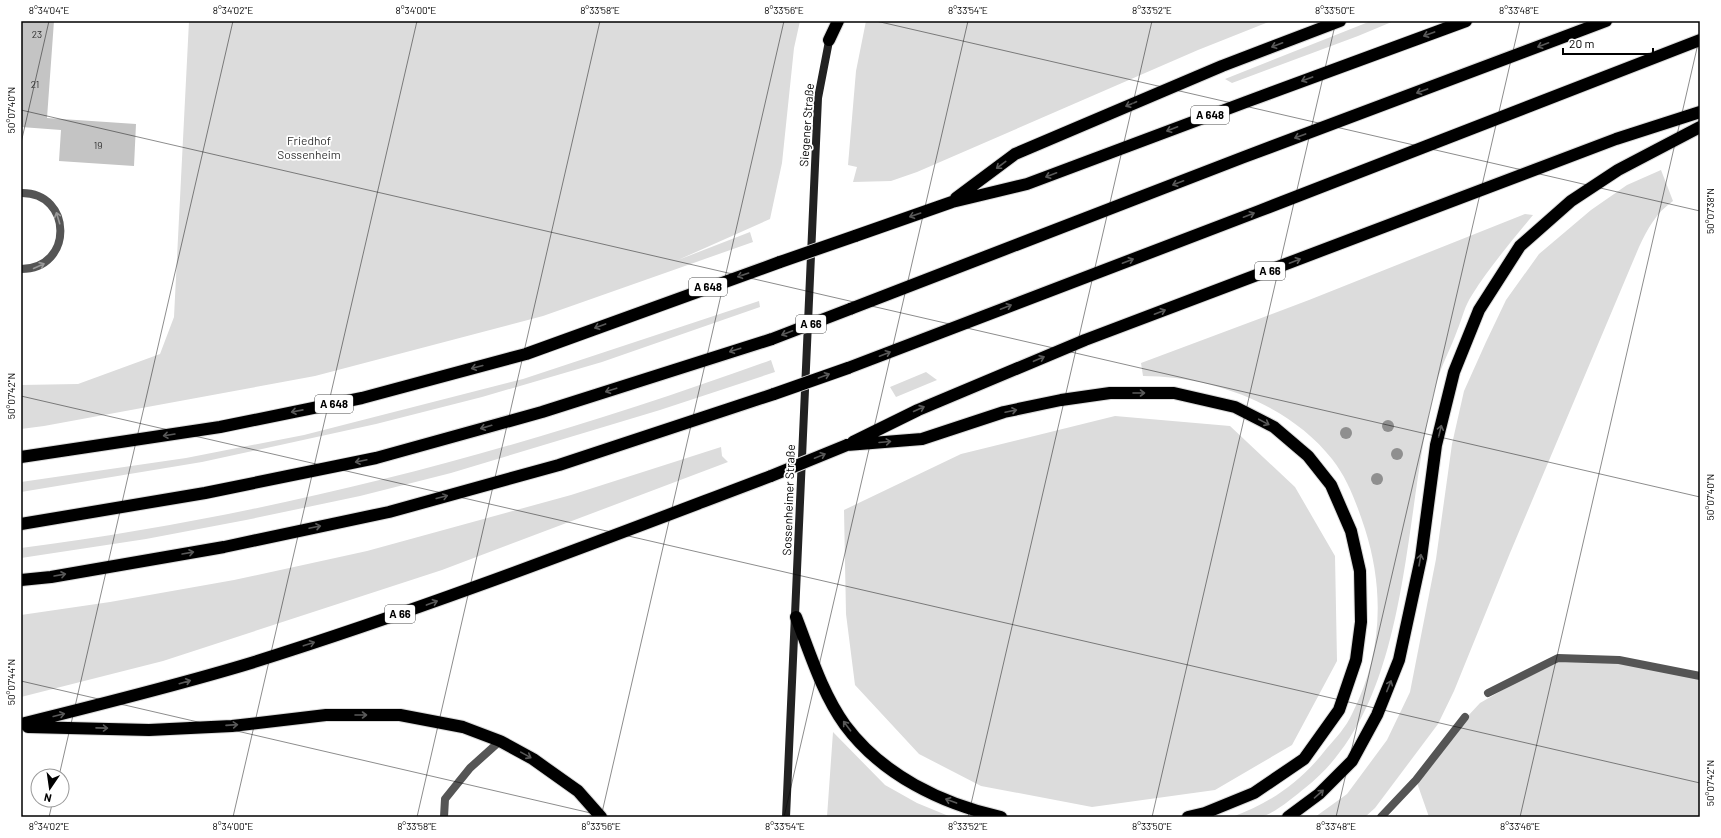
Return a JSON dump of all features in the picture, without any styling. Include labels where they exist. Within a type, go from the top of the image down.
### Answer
[{"type":"highway","points":[[829,40],[838,21]]},
{"type":"highway","name":"A 648","points":[[952,202],[1015,154],[1222,66],[1340,21]]},
{"type":"highway","name":"A 648","points":[[21,457],[220,427],[362,398],[526,354],[780,262],[952,202],[1027,184],[1466,21]]},
{"type":"highway","name":"A 66","points":[[21,524],[205,493],[376,458],[542,412],[772,339],[1244,157],[1606,21]]},
{"type":"highway","points":[[21,580],[51,577],[224,547],[389,512],[559,465],[848,368],[1700,40]]},
{"type":"highway","name":"A 66","points":[[21,725],[160,689],[252,663],[427,605],[847,446],[918,410],[1085,340],[1616,139],[1700,112]]},
{"type":"highway","points":[[1288,817],[1319,794],[1352,761],[1377,715],[1399,660],[1421,558],[1436,445],[1454,372],[1479,310],[1520,246],[1571,201],[1618,170],[1700,127]]},
{"type":"highway","points":[[847,446],[922,439],[1004,412],[1061,400],[1110,393],[1174,393],[1235,407],[1274,427],[1308,456],[1331,485],[1352,538],[1360,571],[1361,622],[1356,660],[1339,710],[1304,759],[1254,793],[1205,813],[1188,817]]},
{"type":"highway","points":[[796,617],[825,689],[844,724],[865,749],[907,782],[948,801],[1001,817]]},
{"type":"highway","points":[[21,725],[149,730],[232,726],[326,716],[400,715],[463,726],[500,741],[533,759],[578,791],[601,817]]},
{"type":"main road","name":"Siegener Straße","points":[[815,183],[818,98],[833,21]]},
{"type":"main road","name":"Sossenheimer Straße","points":[[786,817],[815,183]]},
{"type":"street","points":[[21,193],[28,193],[44,199],[55,209],[60,224],[60,242],[53,255],[44,264],[31,269],[21,269]]},
{"type":"street","points":[[1488,693],[1558,658],[1619,660],[1700,676]]},
{"type":"street","points":[[1382,817],[1416,780],[1465,717]]},
{"type":"street","points":[[444,817],[446,799],[470,768],[500,741]]},
{"type":"green space","name":"Friedhof Sossenheim","points":[[189,21],[800,21],[794,48],[782,163],[770,219],[678,260],[750,232],[753,242],[543,316],[315,376],[21,429],[21,385],[78,384],[160,354],[174,317]]},
{"type":"green space","points":[[866,21],[1271,21],[1198,50],[917,172],[891,181],[853,182],[857,167],[848,165],[856,71]]},
{"type":"green space","points":[[1371,21],[1394,21],[1232,83],[1225,79]]},
{"type":"green space","points":[[1661,170],[1673,201],[1653,221],[1639,247],[1510,553],[1454,691],[1438,724],[1375,808],[1365,817],[1315,817],[1347,794],[1387,740],[1410,692],[1436,559],[1452,444],[1464,391],[1506,300],[1539,254],[1591,210],[1627,185]]},
{"type":"green space","points":[[1525,214],[1533,215],[1479,284],[1465,308],[1455,337],[1441,368],[1426,431],[1399,599],[1386,654],[1367,705],[1341,751],[1305,788],[1284,805],[1265,816],[1232,817],[1273,798],[1296,781],[1317,760],[1350,719],[1370,669],[1375,646],[1378,600],[1376,576],[1365,529],[1352,492],[1338,467],[1314,440],[1294,423],[1247,397],[1195,381],[1169,377],[1143,376],[1141,363],[1309,300]]},
{"type":"green space","points":[[759,301],[760,307],[602,362],[482,397],[376,424],[202,462],[21,492],[21,482],[186,458],[304,435],[523,379]]},
{"type":"green space","points":[[771,360],[775,372],[660,410],[451,473],[360,496],[246,520],[146,539],[21,558],[21,548],[117,534],[212,517],[401,475],[587,422],[680,392]]},
{"type":"green space","points":[[926,372],[937,380],[896,397],[890,387]]},
{"type":"green space","points":[[1115,416],[1230,426],[1295,487],[1335,556],[1337,661],[1292,745],[1215,790],[1092,807],[981,786],[919,754],[855,685],[846,614],[844,510],[961,454]]},
{"type":"green space","points":[[721,447],[722,456],[728,462],[442,570],[163,661],[21,697],[21,615],[110,602],[234,580],[367,551],[571,495]]},
{"type":"green space","points":[[1558,658],[1619,660],[1700,676],[1700,817],[1429,817],[1416,780],[1453,732],[1480,703]]},
{"type":"green space","points":[[833,732],[885,785],[917,803],[951,817],[827,817]]},
{"type":"building","points":[[21,21],[54,21],[47,118],[136,124],[134,166],[59,161],[61,130],[21,127]]}]
